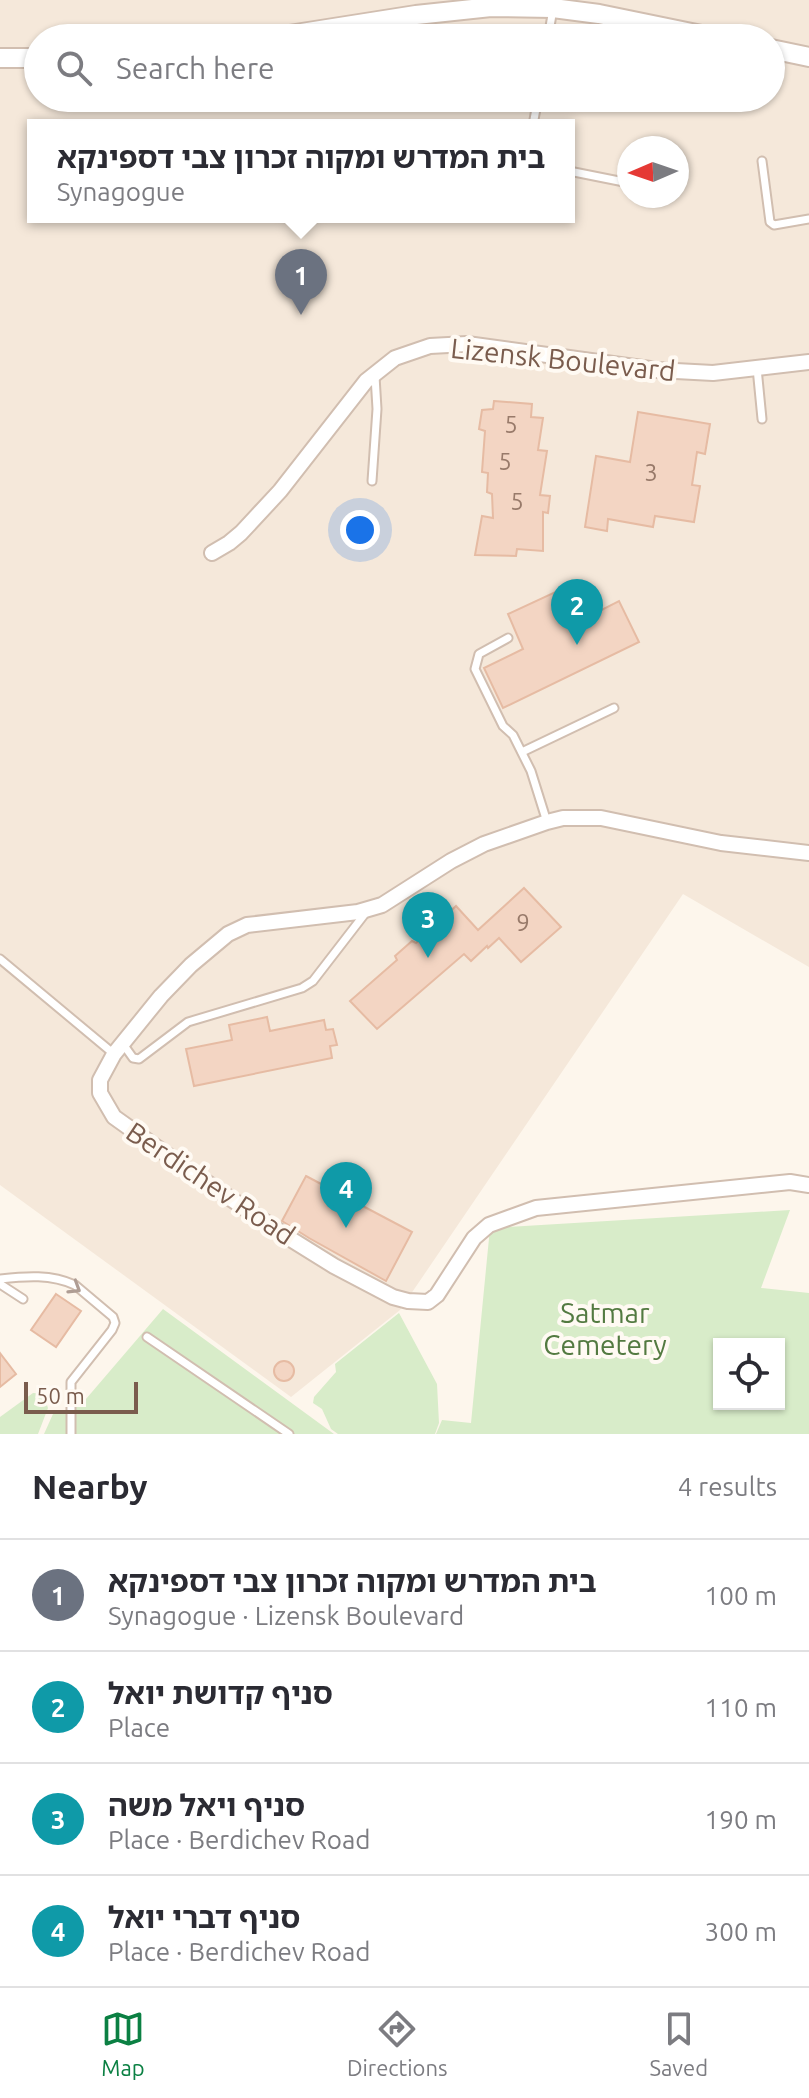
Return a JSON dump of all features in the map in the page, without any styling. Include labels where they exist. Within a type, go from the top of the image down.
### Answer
[{"type":"street","points":[[359,24],[462,9],[553,8],[648,24]]},
{"type":"street","points":[[785,52],[809,57]]},
{"type":"street","points":[[0,58],[24,58]]},
{"type":"street","name":"Lizensk Boulevard","points":[[212,553],[241,533],[280,491],[366,381],[395,358],[430,346],[467,344],[657,370],[713,373],[809,362]]},
{"type":"street","name":"Berdichev Road","points":[[809,853],[721,843],[601,818],[563,818],[547,822],[484,844],[382,905],[358,912],[247,925],[228,934],[161,996],[118,1049],[100,1080],[100,1093],[114,1117],[289,1238],[393,1297],[408,1301],[428,1302],[437,1295],[474,1238],[489,1225],[536,1208],[790,1182],[809,1185]]},
{"type":"lane","points":[[550,24],[553,8]]},
{"type":"lane","points":[[762,161],[770,222],[774,225],[809,219]]},
{"type":"lane","points":[[575,172],[617,181]]},
{"type":"lane","points":[[757,368],[762,419]]},
{"type":"lane","points":[[372,481],[377,409],[375,374]]},
{"type":"lane","points":[[508,638],[479,654],[475,669],[503,726],[513,735],[531,771],[547,822]]},
{"type":"lane","points":[[522,752],[614,708]]},
{"type":"lane","points":[[0,959],[118,1049],[139,1059],[188,1022],[302,988],[313,981],[368,908]]},
{"type":"lane","points":[[0,1281],[35,1276],[68,1282],[113,1317],[114,1326],[71,1382],[73,1432]]},
{"type":"lane","points":[[0,1281],[23,1299]]},
{"type":"lane","points":[[147,1337],[289,1434]]},
{"type":"shaded area","points":[[0,0],[809,0],[809,967],[683,894],[400,1310],[291,1397],[0,1185]]},
{"type":"green space","name":"Satmar Cemetery","points":[[790,1210],[761,1288],[809,1293],[809,1434],[436,1434],[442,1420],[471,1423],[490,1228]]},
{"type":"green space","points":[[163,1309],[334,1434],[44,1434],[53,1414],[80,1406]]},
{"type":"green space","points":[[399,1313],[437,1384],[439,1423],[435,1434],[338,1434],[331,1429],[322,1409],[313,1403],[314,1397],[336,1372],[335,1364]]},
{"type":"green space","points":[[33,1393],[42,1395],[48,1408],[38,1434],[0,1434],[0,1417]]},
{"type":"building","points":[[494,401],[532,404],[531,417],[543,418],[538,450],[547,451],[540,495],[550,496],[548,513],[543,512],[543,551],[517,549],[516,556],[475,555],[482,516],[493,518],[492,494],[487,492],[488,473],[482,472],[485,431],[479,429],[482,410],[493,409]]},
{"type":"building","points":[[638,412],[710,424],[705,454],[697,452],[692,485],[700,486],[694,522],[655,516],[653,527],[608,519],[607,531],[585,527],[596,456],[630,462]]},
{"type":"building","points":[[564,588],[580,621],[619,601],[639,642],[503,708],[484,668],[523,649],[508,614]]},
{"type":"building","points":[[524,888],[561,927],[521,962],[499,938],[471,961],[464,954],[377,1029],[350,1001],[397,960],[395,956],[412,941],[416,943],[456,906],[478,930]]},
{"type":"building","points":[[267,1017],[270,1031],[324,1020],[326,1030],[333,1029],[337,1045],[330,1046],[332,1058],[194,1086],[186,1049],[232,1040],[229,1025]]},
{"type":"building","points":[[306,1176],[412,1232],[386,1281],[282,1221]]},
{"type":"building","points":[[56,1294],[81,1311],[56,1347],[31,1330]]},
{"type":"building","points":[[0,1353],[16,1374],[0,1387]]},
{"type":"building","points":[[284,1361],[291,1364],[294,1371],[291,1378],[284,1381],[277,1378],[274,1371],[277,1364]]},
{"type":"place","name":"בית המדרש ומקוה זכרון צבי דספינקא","points":[[301,315]]},
{"type":"place","name":"סניף קדושת יואל","points":[[577,645]]},
{"type":"place","name":"סניף ויאל משה","points":[[428,958]]},
{"type":"place","name":"סניף דברי יואל","points":[[346,1228]]}]
